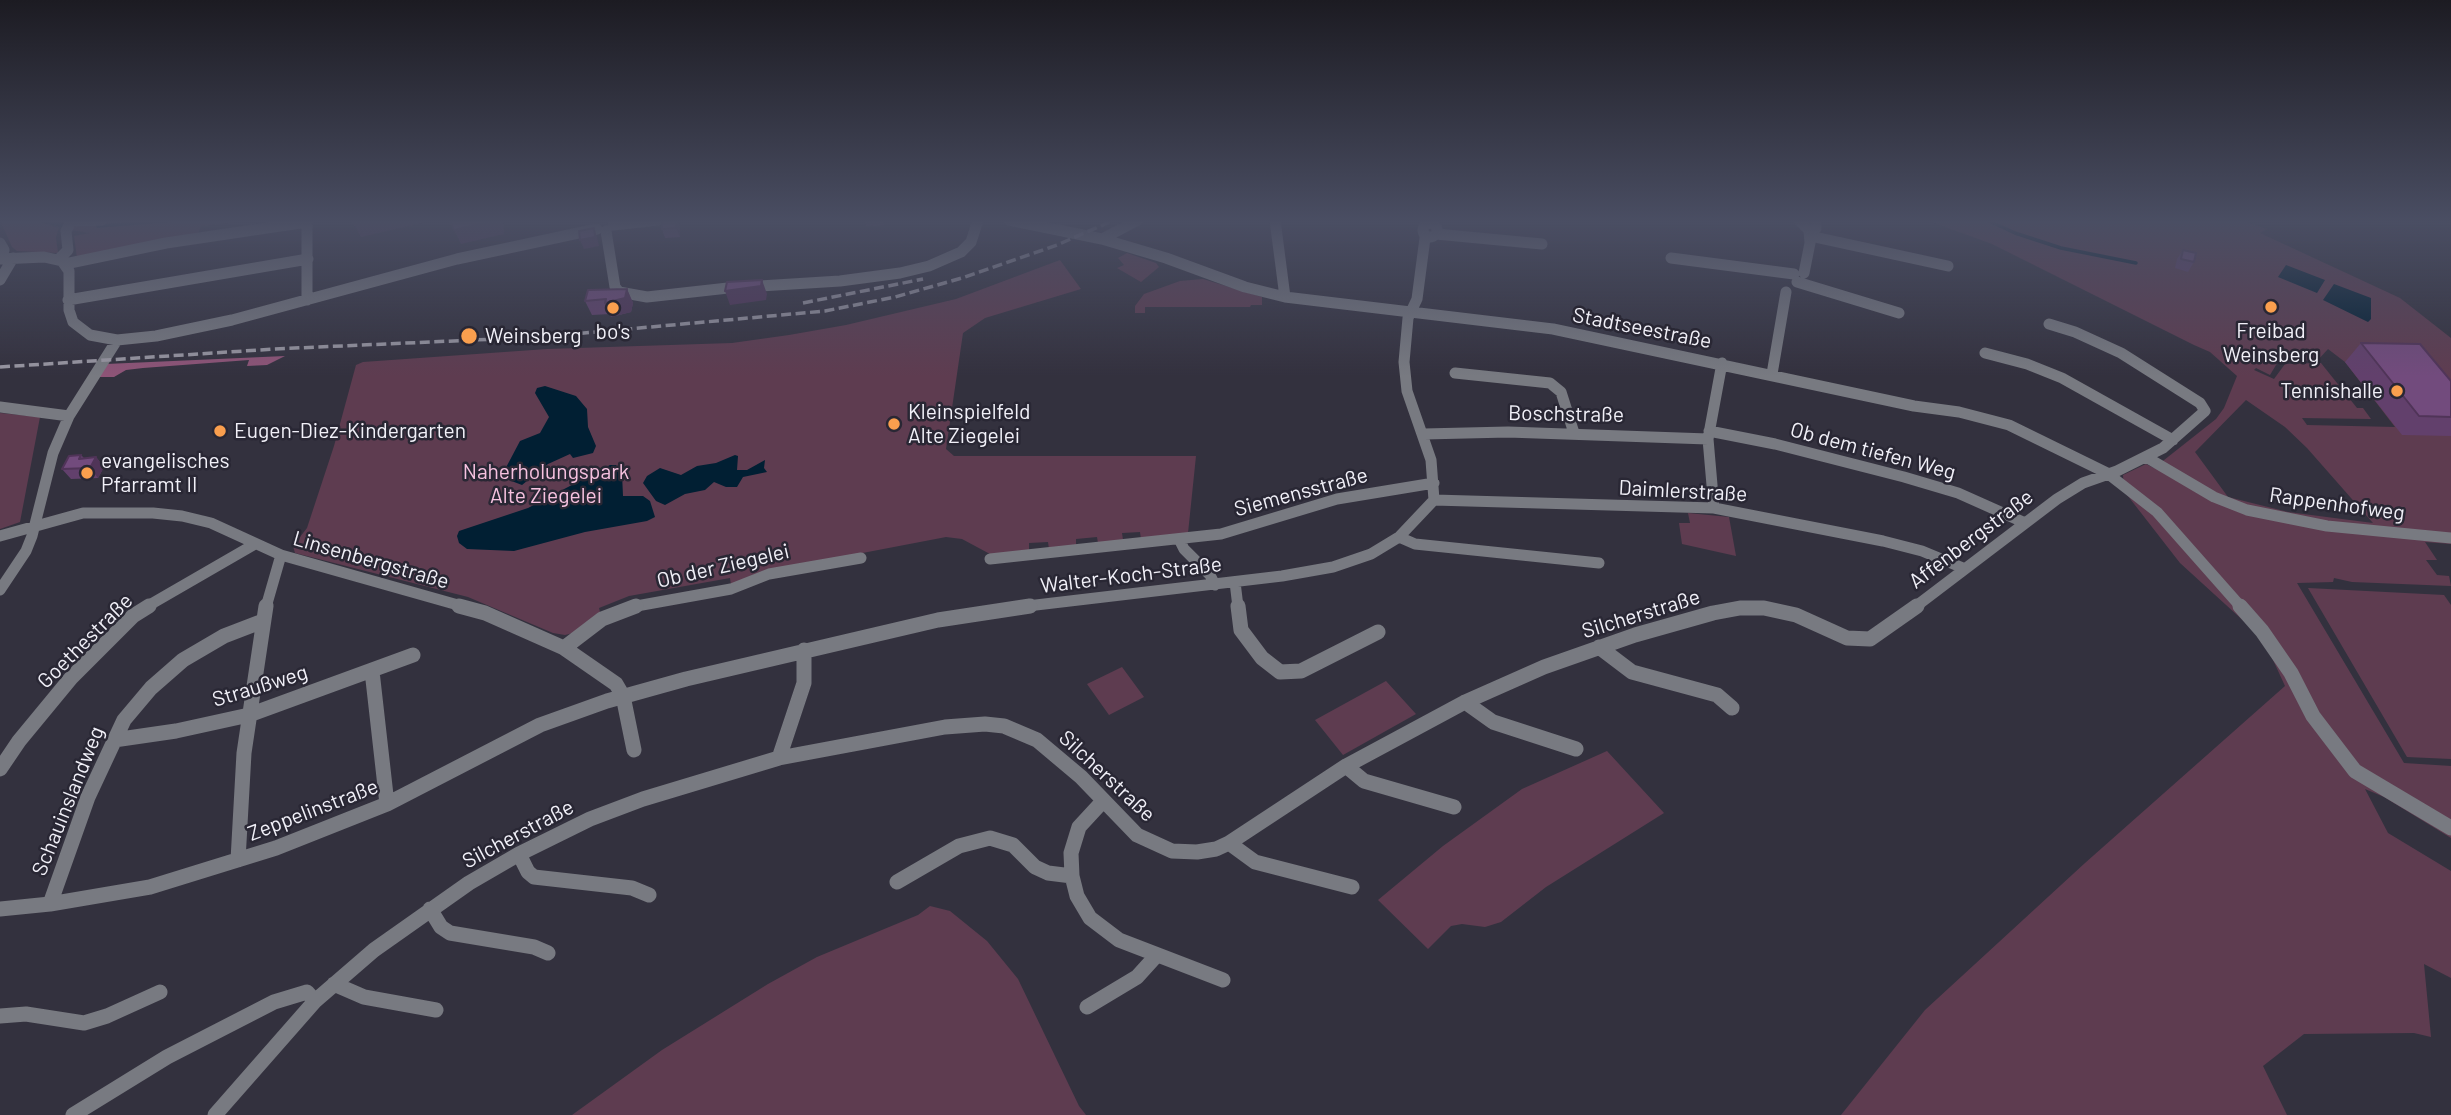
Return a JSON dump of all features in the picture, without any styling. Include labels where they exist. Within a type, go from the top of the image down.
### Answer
[{"type":"street","points":[[69,272],[68,300],[71,317],[79,329],[90,335],[117,340],[156,336],[211,325],[409,272]]},
{"type":"street","points":[[68,300],[232,272]]},
{"type":"street","points":[[307,300],[308,272]]},
{"type":"street","points":[[611,272],[619,292],[656,296],[728,288],[840,281],[904,272]]},
{"type":"street","name":"Stadtseestraße","points":[[1204,272],[1245,287],[1285,297],[1412,310],[1553,329],[1806,383],[1958,412],[2009,425],[2107,473],[2157,512],[2204,561],[2268,638],[2291,673],[2313,716],[2355,771],[2451,828]]},
{"type":"street","points":[[1282,272],[1285,297]]},
{"type":"street","points":[[1421,272],[1417,299],[1405,336],[1404,371],[1407,391],[1424,434],[1434,483],[1434,500]]},
{"type":"street","points":[[1774,272],[1799,277],[1899,313]]},
{"type":"street","points":[[1772,374],[1786,284],[1799,277],[1800,272]]},
{"type":"street","name":"Affenbergstraße","points":[[1861,640],[1880,634],[2023,522],[2083,483],[2146,457],[2173,440],[2205,411],[2203,405],[2121,354],[2075,332],[2049,324]]},
{"type":"street","points":[[0,590],[26,551],[53,453],[69,416],[117,340]]},
{"type":"street","points":[[1985,353],[2062,378],[2173,440]]},
{"type":"street","points":[[1714,508],[1708,435],[1722,363]]},
{"type":"street","points":[[1455,373],[1550,383],[1561,392],[1574,433]]},
{"type":"street","points":[[0,407],[69,416]]},
{"type":"street","name":"Boschstraße","points":[[1424,434],[1708,435]]},
{"type":"street","name":"Ob dem tiefen Weg","points":[[1708,435],[1775,444],[1904,477],[1970,498],[2023,522]]},
{"type":"street","name":"Rappenhofweg","points":[[2146,457],[2214,497],[2247,510],[2327,526],[2451,538]]},
{"type":"street","name":"Siemensstraße","points":[[990,559],[1179,540],[1231,531],[1337,499],[1434,483]]},
{"type":"street","name":"Daimlerstraße","points":[[1434,500],[1714,508],[1883,541],[1922,551],[1963,568]]},
{"type":"street","name":"Walter-Koch-Straße","points":[[624,696],[804,650],[938,621],[1011,609],[1215,585],[1333,566],[1371,554],[1399,537],[1434,500]]},
{"type":"street","name":"Linsenbergstraße","points":[[0,536],[83,513],[153,513],[211,523],[281,555],[485,613],[564,648],[616,684],[624,696]]},
{"type":"street","points":[[1399,537],[1415,544],[1435,547],[1599,563]]},
{"type":"street","points":[[1179,540],[1184,549],[1210,575],[1215,585]]},
{"type":"street","name":"Goethestraße","points":[[0,769],[19,741],[71,678],[133,616],[167,593],[229,561],[255,544]]},
{"type":"street","points":[[238,860],[249,715],[263,621],[272,579],[281,555]]},
{"type":"street","name":"Ob der Ziegelei","points":[[564,648],[602,619],[640,604],[731,589],[769,574],[861,558]]},
{"type":"street","points":[[1235,582],[1241,629],[1262,659],[1280,672],[1301,671],[1378,632]]},
{"type":"street","name":"Silcherstraße","points":[[215,1115],[315,1001],[374,950],[430,909],[519,854],[590,820],[643,799],[779,758],[945,727],[985,724],[1011,729],[1037,740],[1081,777],[1138,835],[1172,851],[1197,852],[1216,849],[1229,843],[1346,766],[1465,702],[1544,667],[1599,647],[1713,613],[1740,608],[1780,610],[1861,640]]},
{"type":"street","name":"Schauinslandweg","points":[[50,904],[88,797],[114,740],[137,703],[166,673],[224,636],[263,621]]},
{"type":"street","points":[[1599,647],[1632,672],[1717,695],[1732,708]]},
{"type":"street","points":[[779,758],[804,682],[804,650]]},
{"type":"street","name":"Straußweg","points":[[114,740],[176,731],[249,715],[413,655]]},
{"type":"street","points":[[372,671],[387,804]]},
{"type":"street","points":[[624,696],[634,750]]},
{"type":"street","name":"Zeppelinstraße","points":[[0,909],[50,904],[150,887],[238,860],[346,822],[387,804],[510,738],[624,696]]},
{"type":"street","points":[[1465,702],[1493,723],[1576,749]]},
{"type":"street","points":[[1346,766],[1364,782],[1454,807]]},
{"type":"street","points":[[1103,801],[1086,817],[1074,839],[1072,876],[1077,896],[1090,918],[1115,938],[1223,980]]},
{"type":"street","points":[[897,882],[959,845],[990,838],[1013,845],[1035,867],[1048,873],[1072,876]]},
{"type":"street","points":[[1229,843],[1255,862],[1352,887]]},
{"type":"street","points":[[519,854],[534,877],[632,888],[649,895]]},
{"type":"street","points":[[430,909],[441,927],[450,933],[534,947],[548,953]]},
{"type":"street","points":[[1087,1007],[1137,976],[1156,956]]},
{"type":"street","points":[[334,984],[364,997],[436,1010]]},
{"type":"street","points":[[0,1016],[26,1014],[84,1023],[107,1016],[160,992]]},
{"type":"street","points":[[73,1115],[167,1057],[274,1002],[307,992],[315,1001]]},
{"type":"green space","name":"Naherholungspark Alte Ziegelei","points":[[1028,272],[1069,272],[1081,289],[985,318],[963,333],[946,449],[954,456],[1196,456],[1188,533],[1141,539],[1140,532],[1122,533],[1123,540],[1098,543],[1097,537],[1076,539],[1076,546],[1049,549],[1048,542],[1029,543],[1029,551],[990,554],[962,539],[946,537],[758,573],[731,585],[730,578],[629,596],[599,608],[601,616],[581,631],[565,635],[553,633],[468,597],[295,553],[293,546],[307,528],[334,446],[356,365],[363,362],[547,349],[732,343],[846,325],[956,299]]},
{"type":"green space","points":[[1124,272],[1153,272],[1141,282]]},
{"type":"green space","points":[[2048,272],[2344,272],[2400,298],[2451,338],[2451,544],[2425,542],[2437,560],[2426,560],[2437,575],[2449,576],[2451,586],[2352,582],[2334,578],[2333,582],[2297,583],[2404,763],[2451,766],[2451,838],[2384,797],[2365,789],[2388,833],[2451,871],[2451,978],[2424,964],[2431,1037],[2414,1033],[2304,1034],[2263,1066],[2287,1115],[1841,1115],[1925,1010],[2085,863],[2285,686],[2268,649],[2248,625],[2180,563],[2124,491],[2123,475],[2146,464],[2154,468],[2216,419],[2224,408],[2237,376],[2210,352]],"holes":[[[2328,349],[2345,362],[2395,427],[2307,425],[2302,418],[2371,419],[2363,408],[2357,408],[2321,363],[2285,364],[2274,379],[2254,370],[2256,368],[2270,375],[2279,360],[2317,361]],[[2246,400],[2285,427],[2307,448],[2373,523],[2288,512],[2228,497],[2195,452]]]},
{"type":"green space","points":[[1203,279],[1262,297],[1262,305],[1145,307],[1145,313],[1135,313],[1135,306],[1144,294],[1180,281]]},
{"type":"green space","points":[[0,413],[40,417],[20,522],[0,529]]},
{"type":"green space","points":[[1688,513],[1729,517],[1736,556],[1682,544],[1679,523],[1690,523]]},
{"type":"green space","points":[[2308,588],[2444,595],[2451,605],[2451,759],[2407,757]]},
{"type":"green space","points":[[1122,667],[1144,697],[1109,715],[1087,684]]},
{"type":"green space","points":[[1386,681],[1416,714],[1343,755],[1315,720]]},
{"type":"green space","points":[[1607,751],[1664,813],[1546,887],[1501,922],[1485,927],[1462,924],[1451,926],[1428,949],[1378,900],[1443,846],[1522,789]]},
{"type":"green space","points":[[930,906],[950,911],[987,941],[1018,979],[1079,1106],[1086,1115],[572,1115],[662,1050],[768,984],[817,957],[918,915]]},
{"type":"shaded area","points":[[285,356],[267,365],[247,366],[249,360],[143,368],[126,370],[114,377],[97,377],[106,364]]},
{"type":"water","points":[[2281,272],[2304,272],[2325,280],[2317,293],[2278,277]]},
{"type":"water","points":[[2334,284],[2371,298],[2371,319],[2368,322],[2323,300]]},
{"type":"water","points":[[545,386],[576,396],[587,409],[588,427],[596,446],[593,453],[573,458],[570,454],[548,464],[522,485],[501,477],[520,441],[540,433],[549,417],[535,393],[537,388]]},
{"type":"water","points":[[738,456],[737,470],[747,470],[765,460],[764,468],[767,472],[743,477],[737,487],[726,487],[714,482],[705,490],[685,494],[665,505],[656,501],[643,483],[647,476],[660,468],[681,475],[697,466],[716,463]]},
{"type":"water","points":[[610,465],[616,465],[622,474],[623,496],[643,496],[650,501],[655,517],[514,551],[467,549],[459,543],[459,531],[528,508]]},
{"type":"building","points":[[762,280],[761,286],[725,291],[727,282]]},
{"type":"building","points":[[627,289],[625,298],[605,303],[606,299],[585,301],[588,290]]},
{"type":"building","points":[[2361,343],[2420,344],[2451,381],[2451,417],[2419,416]]},
{"type":"building","points":[[81,455],[79,459],[96,457],[90,468],[62,469],[69,456]]},
{"type":"railway","points":[[0,367],[274,349],[541,337],[825,311],[895,297],[979,272]]},
{"type":"railway","points":[[803,303],[923,279]]},
{"type":"place","name":"Freibad Weinsberg","points":[[2271,307]]},
{"type":"place","name":"bo's","points":[[613,308]]},
{"type":"place","name":"Weinsberg","points":[[469,336]]},
{"type":"place","name":"Tennishalle","points":[[2397,391]]},
{"type":"place","name":"Kleinspielfeld Alte Ziegelei","points":[[894,424]]},
{"type":"place","name":"Eugen-Diez-Kindergarten","points":[[220,431]]},
{"type":"place","name":"evangelisches Pfarramt II","points":[[87,473]]}]
